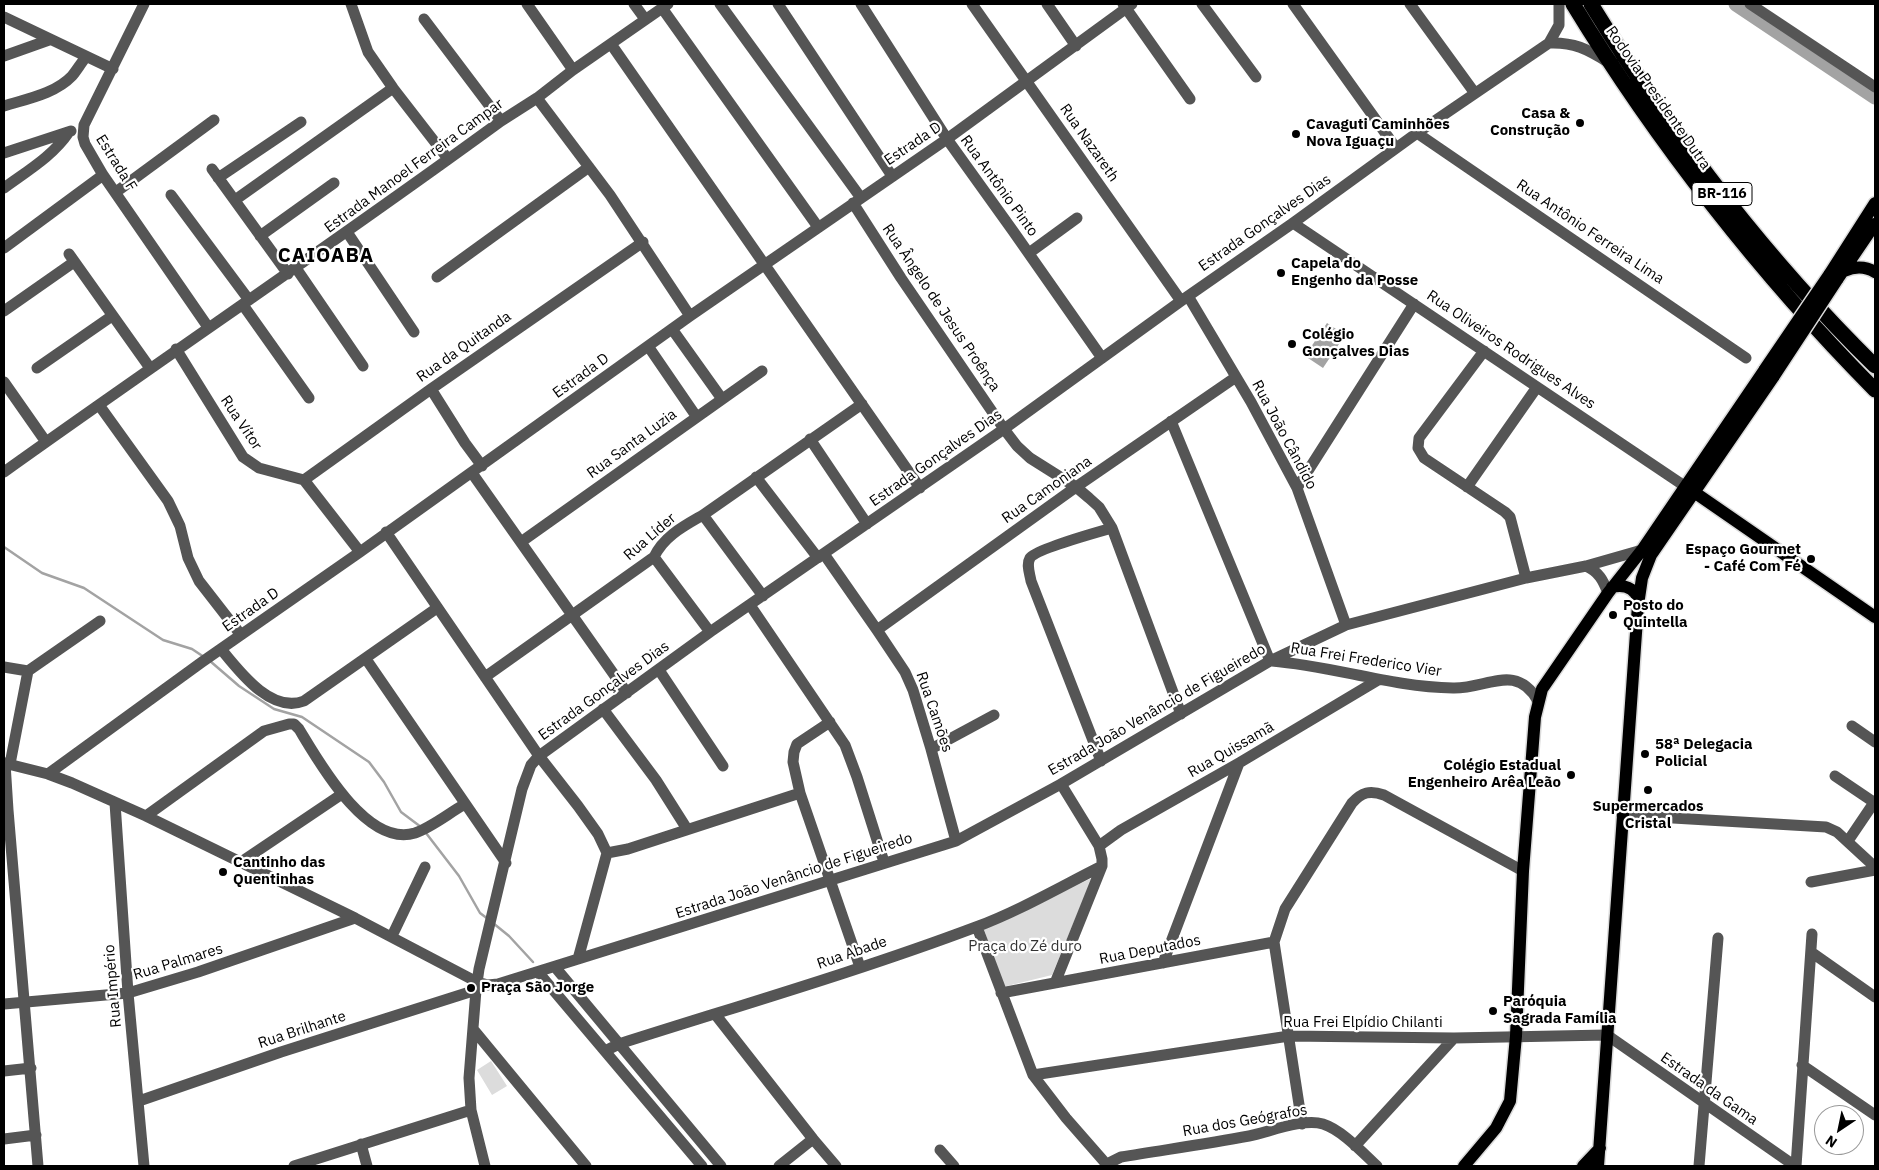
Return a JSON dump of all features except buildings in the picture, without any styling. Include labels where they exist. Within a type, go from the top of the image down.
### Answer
[{"type":"highway","name":"Rodovia Presidente Dutra","points":[[1574,4],[1612,64],[1680,161],[1766,272],[1823,337],[1875,390]]},
{"type":"highway","name":"Rodovia Presidente Dutra","points":[[1591,4],[1647,92],[1709,178],[1802,292],[1875,366]]},
{"type":"main road","points":[[1464,1166],[1493,1133],[1507,1107],[1513,1077],[1523,870],[1535,717],[1538,701],[1549,678],[1610,590],[1646,552],[1836,275],[1875,203]]},
{"type":"main road","points":[[1836,275],[1859,249],[1875,224]]},
{"type":"main road","points":[[1859,249],[1872,270]]},
{"type":"main road","points":[[1836,275],[1857,267],[1872,270]]},
{"type":"main road","name":"Rua Oliveiros Rodrigues Alves","points":[[1690,490],[1875,617]]},
{"type":"main road","points":[[1598,1166],[1622,815],[1639,599],[1646,564],[1646,552]]},
{"type":"main road","points":[[1610,590],[1623,586],[1636,593],[1639,599]]},
{"type":"main road","points":[[1583,1166],[1600,1148]]},
{"type":"street","name":"Estrada F","points":[[144,4],[84,124],[83,137],[103,175],[208,327]]},
{"type":"street","points":[[352,4],[368,52],[448,160]]},
{"type":"street","points":[[527,4],[573,70]]},
{"type":"street","points":[[634,4],[645,20]]},
{"type":"street","name":"Rua Ângelo de Jesus Proênça","points":[[720,4],[857,200],[901,278],[1004,429],[1017,446],[1030,458],[1076,487],[1099,507],[1112,528],[1182,714]]},
{"type":"street","points":[[778,4],[892,176]]},
{"type":"street","name":"Rua Antônio Pinto","points":[[860,4],[947,139],[1102,358]]},
{"type":"street","name":"Rua Nazareth","points":[[972,4],[1184,298]]},
{"type":"street","points":[[1047,4],[1076,46]]},
{"type":"street","points":[[1202,4],[1256,77]]},
{"type":"street","points":[[1293,4],[1396,148]]},
{"type":"street","points":[[1410,4],[1474,92]]},
{"type":"street","points":[[1549,43],[1559,26],[1559,4]]},
{"type":"street","points":[[1750,4],[1875,87]]},
{"type":"street","points":[[1127,5],[1190,99]]},
{"type":"street","name":"Estrada D","points":[[48,774],[202,662],[482,466],[690,316],[947,139],[1076,46],[1127,5]]},
{"type":"street","points":[[665,6],[818,227]]},
{"type":"street","name":"Estrada Manoel Ferreira Campar","points":[[4,471],[176,349],[292,271],[500,121],[537,98],[573,70],[665,6]]},
{"type":"street","points":[[4,17],[113,69]]},
{"type":"street","points":[[424,19],[500,121]]},
{"type":"street","points":[[4,56],[49,40]]},
{"type":"street","points":[[1549,43],[1564,43],[1578,46],[1612,64]]},
{"type":"street","name":"Estrada Gonçalves Dias","points":[[485,1166],[471,1110],[468,1078],[476,986],[526,775],[531,765],[539,756],[710,632],[1004,429],[1184,298],[1293,223],[1474,92],[1549,43]]},
{"type":"street","points":[[611,44],[920,488]]},
{"type":"street","points":[[4,106],[60,85],[72,76],[86,57]]},
{"type":"street","points":[[235,200],[393,88]]},
{"type":"street","points":[[537,98],[643,242],[690,316]]},
{"type":"street","points":[[116,192],[214,120]]},
{"type":"street","points":[[301,122],[215,173],[260,236],[292,271],[363,366]]},
{"type":"street","points":[[4,154],[69,132],[84,124]]},
{"type":"street","points":[[4,188],[50,155],[69,132]]},
{"type":"street","name":"Rua Antônio Ferreira Lima","points":[[1417,133],[1746,358]]},
{"type":"street","points":[[437,277],[589,167]]},
{"type":"street","points":[[4,248],[103,175]]},
{"type":"street","points":[[260,236],[334,183]]},
{"type":"street","points":[[171,195],[246,302],[309,398]]},
{"type":"street","points":[[1029,253],[1077,218]]},
{"type":"street","name":"Rua Oliveiros Rodrigues Alves","points":[[1293,223],[1690,490]]},
{"type":"street","points":[[347,232],[414,332]]},
{"type":"street","name":"Rua da Quitanda","points":[[304,480],[431,388],[643,242]]},
{"type":"street","points":[[4,311],[71,258],[150,368]]},
{"type":"street","name":"Rua João Cândido","points":[[1184,298],[1251,402],[1297,488],[1346,625]]},
{"type":"street","points":[[1297,488],[1414,304]]},
{"type":"street","points":[[37,368],[112,316]]},
{"type":"street","points":[[672,329],[722,399]]},
{"type":"street","points":[[648,346],[696,416]]},
{"type":"street","name":"Rua Vítor","points":[[176,349],[243,457],[258,468],[304,480]]},
{"type":"street","points":[[1484,351],[1419,438],[1418,450],[1424,458],[1510,517],[1526,578]]},
{"type":"street","name":"Rua Santa Luzia","points":[[520,542],[762,371]]},
{"type":"street","name":"Rua Camoniana","points":[[877,630],[1076,487],[1236,377]]},
{"type":"street","points":[[4,382],[46,442]]},
{"type":"street","points":[[1467,487],[1537,387]]},
{"type":"street","points":[[431,388],[465,443],[482,466]]},
{"type":"street","name":"Rua Líder","points":[[485,677],[654,557],[666,540],[682,527],[703,515],[862,404]]},
{"type":"street","points":[[99,405],[168,501],[180,526],[188,558],[199,581],[241,635]]},
{"type":"street","points":[[1171,421],[1270,661]]},
{"type":"street","points":[[810,439],[867,524]]},
{"type":"street","points":[[472,472],[627,693]]},
{"type":"street","name":"Rua Camões","points":[[756,477],[821,556],[877,630],[905,672],[913,690],[931,749],[956,841]]},
{"type":"street","points":[[304,480],[360,552]]},
{"type":"street","points":[[703,515],[763,596]]},
{"type":"street","points":[[1101,761],[1031,581],[1028,565],[1030,558],[1034,555],[1112,528]]},
{"type":"street","points":[[386,532],[539,756],[598,834],[607,853],[578,959]]},
{"type":"street","name":"Estrada João Venâncio de Figueiredo","points":[[6,764],[48,774],[146,816],[392,936],[476,986],[498,984],[956,841],[1061,784],[1270,661],[1346,625],[1526,578],[1646,552]]},
{"type":"street","points":[[654,557],[710,632]]},
{"type":"street","points":[[1586,566],[1597,572],[1610,590]]},
{"type":"street","points":[[750,605],[844,745],[858,777],[884,862]]},
{"type":"street","points":[[219,651],[266,694],[284,702],[298,704],[366,659],[437,608]]},
{"type":"street","points":[[38,1166],[6,764],[28,671],[100,621]]},
{"type":"street","points":[[366,659],[506,863]]},
{"type":"street","name":"Rua Frei Frederico Vier","points":[[1270,661],[1308,666],[1378,680],[1454,688],[1514,680],[1526,685],[1538,701]]},
{"type":"street","points":[[4,667],[28,671]]},
{"type":"street","points":[[659,670],[723,766]]},
{"type":"street","name":"Rua Quissamã","points":[[1098,846],[1120,830],[1239,763],[1378,680]]},
{"type":"street","points":[[602,709],[656,780],[687,829]]},
{"type":"street","points":[[931,749],[994,714]]},
{"type":"street","points":[[830,722],[801,740],[794,752],[792,762],[800,792],[860,967]]},
{"type":"street","points":[[146,816],[264,731],[281,725],[294,724],[342,794],[354,808],[384,828],[399,834],[416,833],[465,804]]},
{"type":"street","points":[[1852,726],[1875,742]]},
{"type":"street","points":[[1163,963],[1239,763]]},
{"type":"street","points":[[1835,776],[1875,802],[1848,841]]},
{"type":"street","points":[[1055,983],[1102,866],[1098,846],[1061,784]]},
{"type":"street","points":[[607,853],[628,849],[800,792]]},
{"type":"street","points":[[1302,1124],[1274,942],[1285,909],[1352,803],[1365,792],[1375,792],[1523,870]]},
{"type":"street","points":[[241,862],[342,794]]},
{"type":"street","name":"Rua Império","points":[[116,802],[128,993],[144,1166]]},
{"type":"street","points":[[1622,815],[1826,827],[1838,832],[1875,869]]},
{"type":"street","name":"Rua Abade","points":[[605,1051],[619,1044],[860,967],[977,927],[1102,866]]},
{"type":"street","points":[[392,936],[424,867]]},
{"type":"street","points":[[1811,882],[1875,869]]},
{"type":"street","name":"Rua Palmares","points":[[4,1004],[128,993],[208,969],[355,918]]},
{"type":"street","points":[[977,927],[1033,1075],[1066,1118],[1108,1165]]},
{"type":"street","points":[[1795,1166],[1812,934]]},
{"type":"street","points":[[1699,1166],[1718,938]]},
{"type":"street","name":"Rua Deputados","points":[[1001,993],[1274,942]]},
{"type":"street","points":[[1811,952],[1875,997]]},
{"type":"street","points":[[555,967],[721,1166]]},
{"type":"street","points":[[538,972],[702,1166]]},
{"type":"street","name":"Rua Brilhante","points":[[139,1101],[476,986]]},
{"type":"street","points":[[715,1014],[836,1166]]},
{"type":"street","points":[[473,1029],[586,1166]]},
{"type":"street","name":"Rua Frei Elpídio Chilanti","points":[[1033,1075],[1289,1036],[1454,1038],[1607,1035]]},
{"type":"street","name":"Estrada da Gama","points":[[1607,1035],[1795,1166]]},
{"type":"street","points":[[1355,1146],[1454,1038]]},
{"type":"street","points":[[1802,1065],[1875,1115]]},
{"type":"street","points":[[4,1071],[31,1068]]},
{"type":"street","points":[[294,1166],[471,1110]]},
{"type":"street","name":"Rua dos Geógrafos","points":[[1108,1165],[1121,1157],[1250,1136],[1302,1124],[1324,1124],[1355,1146],[1377,1166]]},
{"type":"street","points":[[4,1139],[36,1135]]},
{"type":"street","points":[[779,1166],[813,1139]]},
{"type":"street","points":[[361,1144],[367,1166]]},
{"type":"street","points":[[940,1150],[954,1166]]},
{"type":"green space","name":"Praça do Zé duro","points":[[1092,878],[1052,975],[1003,987],[984,929]]},
{"type":"green space","points":[[491,1061],[507,1086],[492,1095],[477,1070]]},
{"type":"shaded area","points":[[1327,323],[1345,335],[1323,368],[1305,356]]},
{"type":"waterway","points":[[1736,4],[1875,97]]},
{"type":"waterway","points":[[4,547],[42,573],[84,588],[163,640],[192,649],[204,657]]},
{"type":"waterway","points":[[210,661],[239,686],[274,709],[302,717],[369,762],[384,782],[401,812],[421,827]]},
{"type":"waterway","points":[[426,833],[459,876],[480,913],[488,919]]},
{"type":"waterway","points":[[493,923],[509,936],[533,962]]},
{"type":"place","name":"Casa & Construção","points":[[1580,123]]},
{"type":"place","name":"Cavaguti Caminhões Nova Iguaçu","points":[[1296,134]]},
{"type":"place","name":"Capela do Engenho da Posse","points":[[1281,273]]},
{"type":"place","name":"Colégio Gonçalves Dias","points":[[1292,344]]},
{"type":"place","name":"Espaço Gourmet - Café Com Fé","points":[[1811,559]]},
{"type":"place","name":"Posto do Quintella","points":[[1613,615]]},
{"type":"place","name":"58ª Delegacia Policial","points":[[1645,754]]},
{"type":"place","name":"Colégio Estadual Engenheiro Arêa Leão","points":[[1571,775]]},
{"type":"place","name":"Supermercados Cristal","points":[[1648,790]]},
{"type":"place","name":"Cantinho das Quentinhas","points":[[223,872]]},
{"type":"place","name":"Praça São Jorge","points":[[471,988]]},
{"type":"place","name":"Paróquia Sagrada Família","points":[[1493,1011]]},
{"type":"district","name":"CAIOABA","points":[[326,256]]}]
